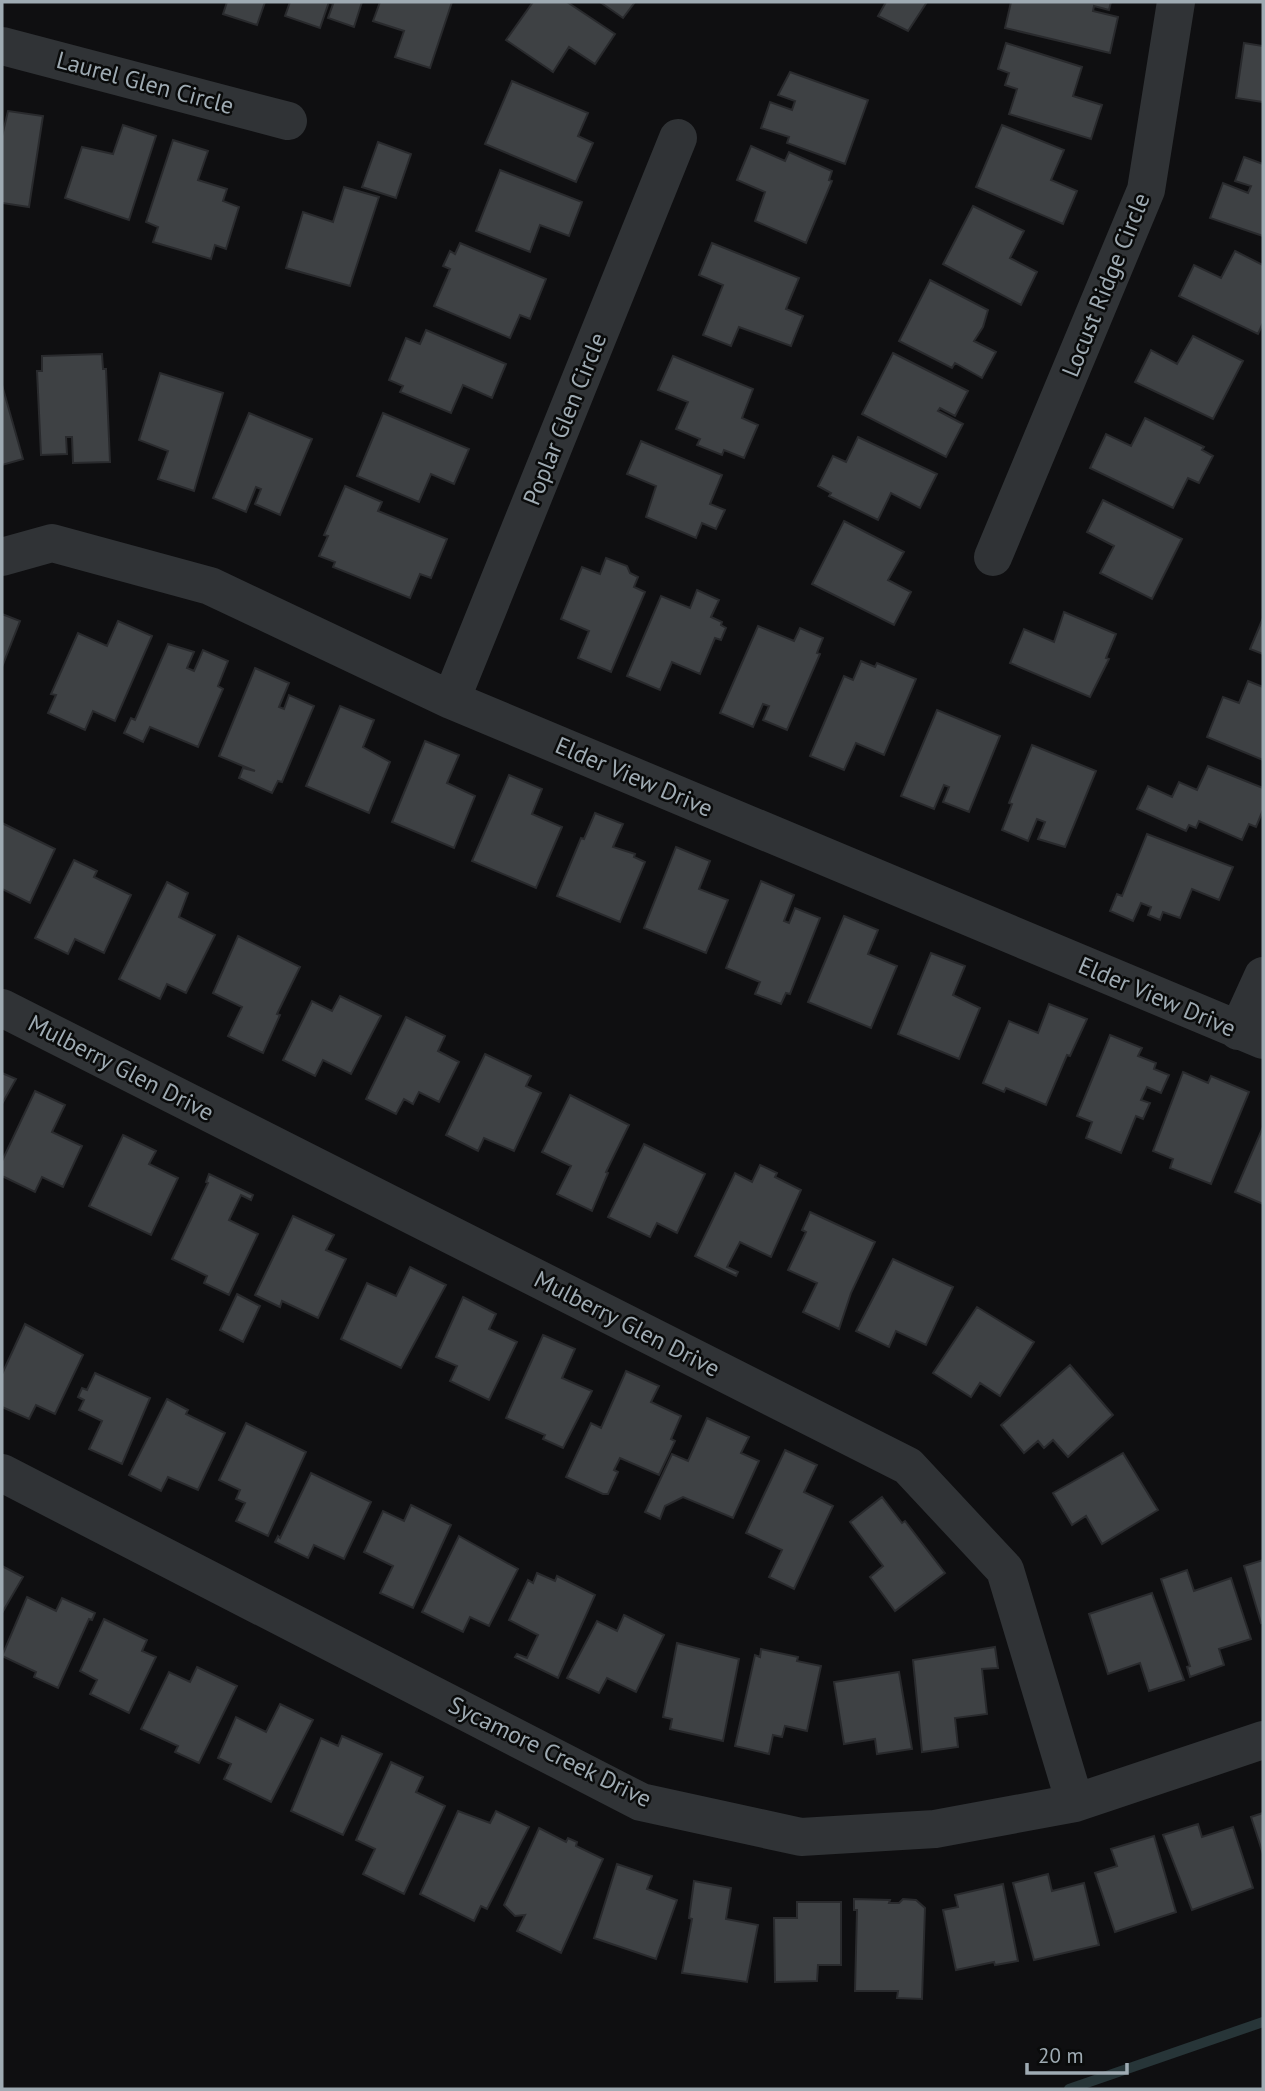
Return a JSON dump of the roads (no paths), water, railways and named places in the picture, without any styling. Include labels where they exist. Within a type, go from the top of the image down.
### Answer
[{"type":"street","name":"Locust Ridge Circle","points":[[993,557],[1146,190],[1177,2]]},
{"type":"street","name":"Laurel Glen Circle","points":[[2,46],[288,121]]},
{"type":"street","name":"Poplar Glen Circle","points":[[451,700],[678,138]]},
{"type":"street","name":"Elder View Drive","points":[[2,557],[52,542],[210,586],[451,700],[1250,1035]]},
{"type":"street","points":[[1250,1035],[1263,976]]},
{"type":"street","name":"Mulberry Glen Drive","points":[[2,1008],[908,1466],[1004,1570],[1075,1803]]},
{"type":"street","name":"Sycamore Creek Drive","points":[[2,1473],[641,1802],[800,1837],[935,1829],[1075,1803],[1263,1740]]},
{"type":"waterway","points":[[1069,2089],[1263,2022]]}]
